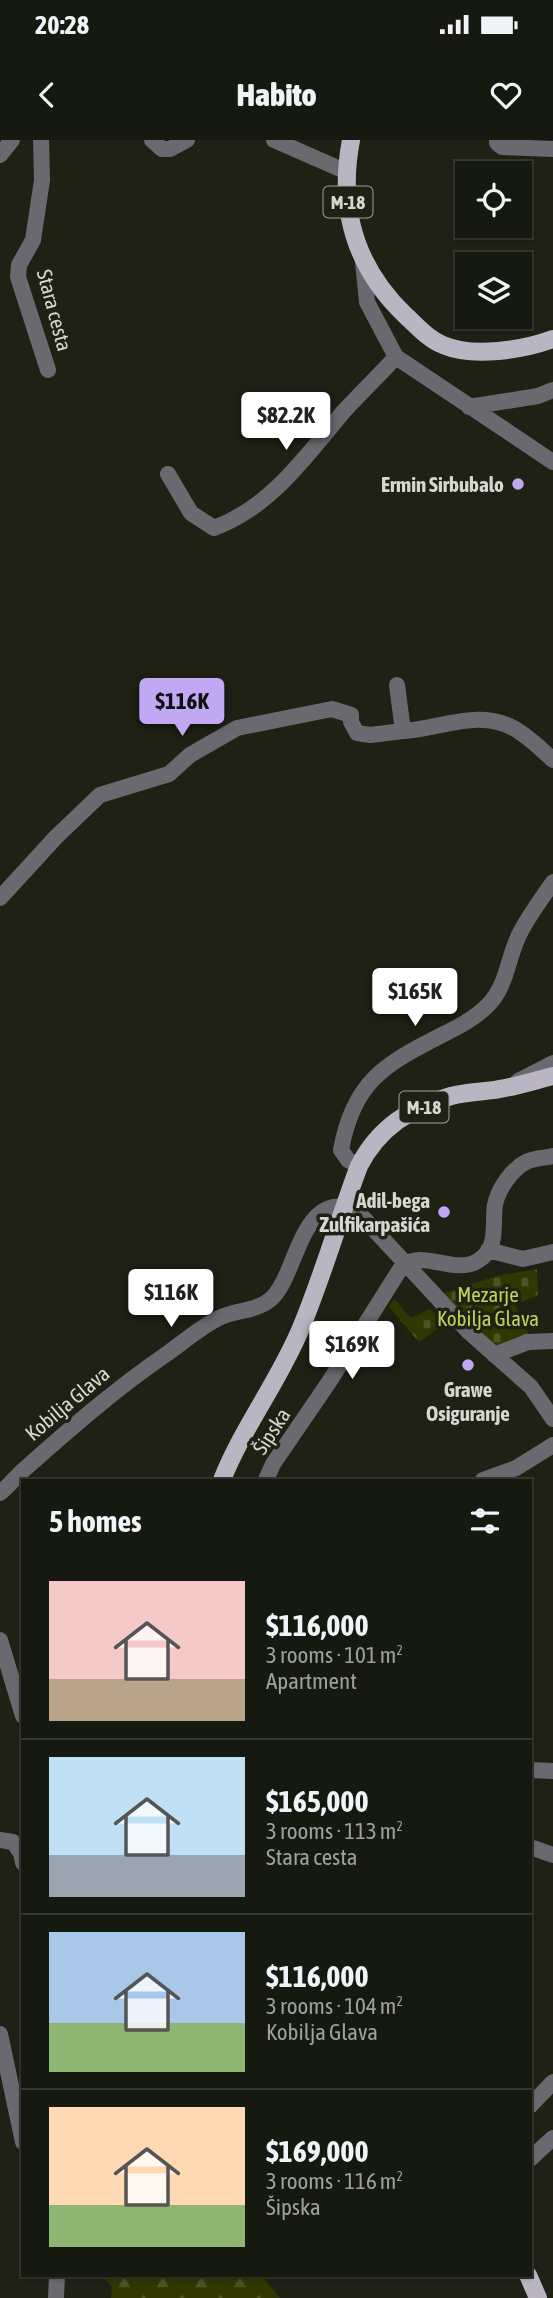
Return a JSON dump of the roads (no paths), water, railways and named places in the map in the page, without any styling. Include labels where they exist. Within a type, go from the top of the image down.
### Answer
[{"type":"main road","name":"M-18","points":[[351,140],[347,172],[348,212],[363,262],[380,289],[394,304],[425,334],[443,345],[464,350],[510,350],[553,339]]},
{"type":"main road","name":"M-18","points":[[222,1479],[233,1453],[301,1328],[344,1205],[369,1145],[388,1127],[410,1112],[453,1096],[504,1088],[553,1076]]},
{"type":"main road","points":[[529,2277],[538,2298]]},
{"type":"street","points":[[0,155],[12,140]]},
{"type":"street","name":"Stara cesta","points":[[41,140],[42,180],[33,240],[19,265],[18,277],[48,370]]},
{"type":"street","points":[[152,140],[162,149],[170,149],[187,140]]},
{"type":"street","points":[[274,140],[347,172]]},
{"type":"street","points":[[497,140],[502,147],[553,149]]},
{"type":"street","points":[[363,262],[368,302],[396,357],[553,462]]},
{"type":"street","points":[[168,474],[191,513],[214,528],[237,520],[281,485],[346,409],[396,357]]},
{"type":"street","points":[[469,407],[538,396],[553,390]]},
{"type":"street","points":[[397,685],[403,731]]},
{"type":"street","points":[[0,898],[56,837],[100,795],[169,774],[190,755],[237,728],[332,709],[351,715],[357,733],[370,735],[424,730],[469,719],[489,720],[517,730],[553,760]]},
{"type":"street","points":[[359,1166],[348,1160],[341,1150],[346,1121],[363,1088],[387,1066],[465,1023],[489,1004],[500,988],[520,932],[553,882]]},
{"type":"street","points":[[504,1088],[553,1063]]},
{"type":"street","points":[[404,1263],[419,1260],[460,1265],[479,1260],[488,1250],[494,1236],[497,1196],[514,1170],[528,1161],[553,1156]]},
{"type":"street","points":[[344,1205],[356,1210],[469,1332],[531,1387],[553,1419]]},
{"type":"street","name":"Kobilja Glava","points":[[0,1493],[24,1469],[133,1377],[220,1318],[262,1306],[269,1301],[315,1219],[326,1208],[344,1205]]},
{"type":"street","points":[[488,1250],[523,1259],[553,1252]]},
{"type":"street","name":"Šipska","points":[[266,1479],[273,1464],[329,1382],[404,1263]]},
{"type":"street","points":[[494,1354],[528,1342],[553,1340]]},
{"type":"street","points":[[486,1479],[516,1468],[553,1446]]},
{"type":"street","points":[[0,1640],[21,1709]]},
{"type":"street","points":[[532,1770],[553,1771]]},
{"type":"street","points":[[0,1840],[13,1842],[21,1853]]},
{"type":"street","points":[[532,1848],[553,1855]]},
{"type":"street","points":[[0,2034],[15,2069],[21,2124]]},
{"type":"street","points":[[532,2104],[553,2082]]},
{"type":"street","points":[[532,2157],[553,2138]]},
{"type":"street","points":[[57,2277],[57,2298]]},
{"type":"place","name":"Ermin Sirbubalo","points":[[518,484]]},
{"type":"place","name":"Adil-bega Zulfikarpašića","points":[[444,1212]]},
{"type":"place","name":"Grawe Osiguranje","points":[[468,1365]]},
{"type":"park label","name":"Mezarje Kobilja Glava","points":[[488,1306]]}]
